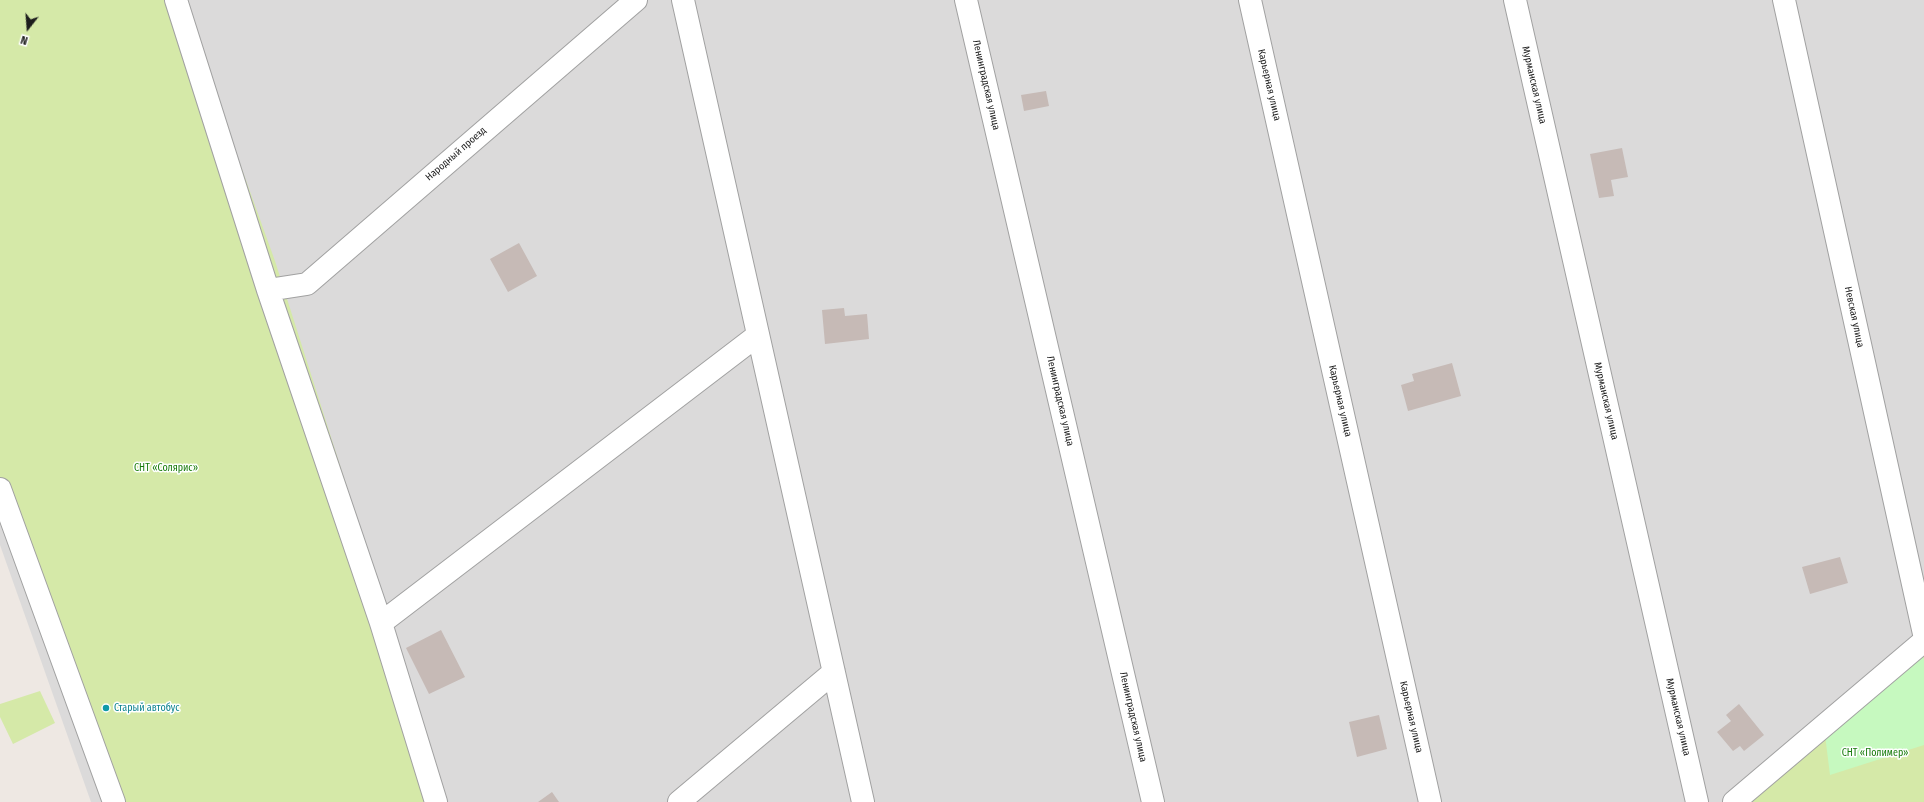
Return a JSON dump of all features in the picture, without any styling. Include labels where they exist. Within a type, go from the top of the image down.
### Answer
[{"type":"street","points":[[176,0],[268,290],[381,623],[436,802]]},
{"type":"street","name":"Народный проезд","points":[[268,290],[307,284],[636,0]]},
{"type":"street","points":[[683,0],[863,802]]},
{"type":"street","name":"Ленинградская улица","points":[[966,0],[1153,802]]},
{"type":"street","name":"Карьерная улица","points":[[1250,0],[1430,802]]},
{"type":"street","name":"Мурманская улица","points":[[1515,0],[1697,802]]},
{"type":"street","name":"Невская улица","points":[[1784,0],[1924,634]]},
{"type":"street","points":[[381,623],[758,335]]},
{"type":"street","points":[[0,489],[114,802]]},
{"type":"street","points":[[1734,802],[1924,641]]},
{"type":"street","points":[[679,802],[834,672]]},
{"type":"shaded area","points":[[0,0],[1924,0],[1924,802],[91,802],[0,545]]},
{"type":"green space","name":"СНТ «Солярис»","points":[[0,0],[181,0],[275,261],[447,802],[109,802],[0,496]]},
{"type":"green space","name":"СНТ «Полимер»","points":[[1924,645],[1924,802],[1743,802]]},
{"type":"green space","points":[[1922,651],[1924,660],[1924,745],[1830,775],[1825,735]]},
{"type":"green space","points":[[40,691],[55,723],[13,744],[0,717],[0,704]]},
{"type":"building","points":[[1046,91],[1049,106],[1024,111],[1021,95]]},
{"type":"building","points":[[1622,148],[1628,177],[1611,180],[1614,196],[1599,198],[1590,154]]},
{"type":"building","points":[[519,243],[537,276],[508,292],[490,259]]},
{"type":"building","points":[[844,308],[845,316],[867,314],[869,339],[825,344],[822,310]]},
{"type":"building","points":[[1452,363],[1461,396],[1408,411],[1401,385],[1414,381],[1412,374]]},
{"type":"building","points":[[1840,557],[1848,583],[1810,594],[1802,567]]},
{"type":"building","points":[[441,630],[465,677],[429,694],[406,648]]},
{"type":"building","points":[[1739,704],[1764,735],[1744,751],[1740,746],[1733,751],[1717,732],[1731,721],[1726,715]]},
{"type":"building","points":[[1379,715],[1387,749],[1357,757],[1349,722]]},
{"type":"building","points":[[552,792],[559,802],[538,802]]},
{"type":"place","name":"Старый автобус","points":[[106,708]]}]
